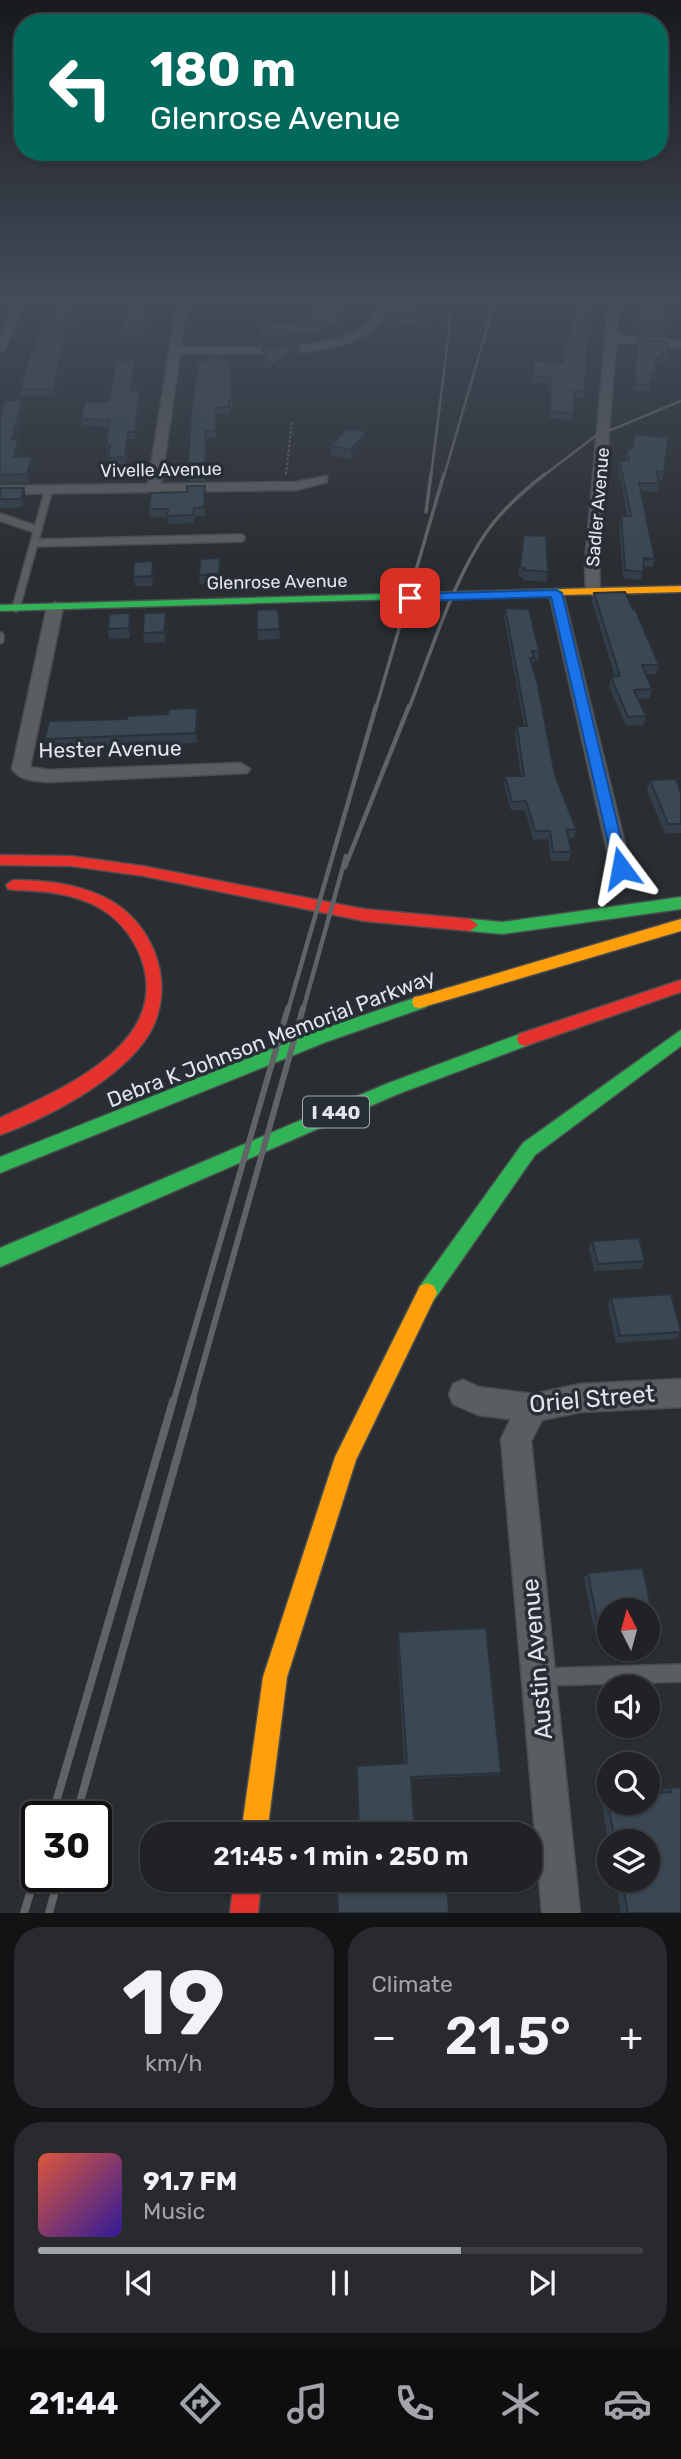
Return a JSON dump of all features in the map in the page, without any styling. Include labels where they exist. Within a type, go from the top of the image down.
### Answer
[{"type":"main road","name":"Glenrose Avenue","points":[[8,608],[681,589]]},
{"type":"main road","points":[[0,860],[71,861],[194,880],[363,915],[502,928],[681,903]]},
{"type":"main road","points":[[0,887],[24,884],[58,886],[109,904],[131,921],[145,940],[152,960],[156,986],[152,1010],[138,1037],[115,1063],[80,1088],[0,1127]]},
{"type":"main road","name":"Debra K Johnson Memorial Parkway","points":[[0,1165],[308,1042],[395,1011],[530,968],[681,925]]},
{"type":"main road","name":"I 440","points":[[0,1258],[391,1089],[538,1034],[681,986]]},
{"type":"main road","points":[[256,1822],[275,1677],[346,1457],[419,1302],[529,1149],[681,1037]]},
{"type":"main road","points":[[244,1913],[247,1892]]},
{"type":"street","points":[[154,488],[169,386]]},
{"type":"street","name":"Sadler Avenue","points":[[593,592],[592,564],[608,386]]},
{"type":"street","name":"Vivelle Avenue","points":[[0,490],[285,486],[322,479]]},
{"type":"street","points":[[556,593],[621,868]]},
{"type":"street","name":"Hester Avenue","points":[[55,607],[21,769],[32,775],[49,776],[241,769]]},
{"type":"street","name":"Oriel Street","points":[[463,1394],[478,1401],[533,1408],[580,1398],[681,1392]]},
{"type":"street","name":"Austin Avenue","points":[[533,1408],[516,1439],[561,1913]]},
{"type":"lane","points":[[8,608],[35,543],[49,489]]},
{"type":"lane","points":[[0,517],[38,530]]},
{"type":"lane","points":[[35,543],[241,538]]},
{"type":"lane","points":[[539,1677],[681,1673]]},
{"type":"path","points":[[285,486],[292,421]]},
{"type":"building","points":[[21,386],[55,386],[54,389],[20,390]]},
{"type":"building","points":[[112,386],[131,386],[131,390],[140,390],[135,432],[128,432],[125,457],[108,458],[110,445],[106,445],[110,420],[81,419],[85,402],[109,402]]},
{"type":"building","points":[[195,386],[231,386],[232,401],[229,401],[229,407],[216,408],[215,431],[206,431],[205,473],[188,474]]},
{"type":"building","points":[[551,386],[585,386],[585,392],[574,391],[574,413],[550,412]]},
{"type":"building","points":[[5,400],[23,400],[12,439],[18,439],[14,457],[32,456],[27,474],[0,475],[0,416]]},
{"type":"building","points":[[346,429],[366,432],[351,450],[331,446]]},
{"type":"building","points":[[635,434],[668,438],[664,472],[656,471],[659,483],[639,483],[655,559],[644,558],[643,572],[625,570],[621,516],[631,516],[620,462],[629,460],[627,448],[632,449]]},
{"type":"building","points":[[187,486],[205,486],[204,507],[194,508],[193,515],[167,516],[168,509],[149,509],[151,493],[187,492]]},
{"type":"building","points":[[0,488],[24,488],[21,499],[0,499]]},
{"type":"building","points":[[524,535],[546,536],[548,572],[524,570],[525,568],[520,567]]},
{"type":"building","points":[[220,558],[219,574],[199,575],[200,559]]},
{"type":"building","points":[[153,561],[152,576],[133,577],[134,562]]},
{"type":"building","points":[[625,592],[659,665],[642,665],[652,689],[634,690],[646,716],[628,717],[611,677],[620,676],[594,593]]},
{"type":"building","points":[[505,608],[529,609],[539,651],[532,651],[534,658],[530,658],[555,775],[576,829],[567,830],[571,852],[553,852],[550,831],[535,831],[526,801],[512,802],[505,776],[524,776],[517,726],[527,726]]},
{"type":"building","points":[[278,609],[280,629],[257,630],[257,610]]},
{"type":"building","points":[[130,613],[129,628],[108,629],[109,614]]},
{"type":"building","points":[[144,613],[166,613],[164,632],[143,633]]},
{"type":"building","points":[[197,708],[196,733],[45,739],[49,721],[127,719],[128,716],[168,714],[169,709]]},
{"type":"building","points":[[676,779],[681,793],[681,824],[668,824],[650,780]]},
{"type":"building","points":[[639,1238],[645,1261],[598,1264],[592,1241]]},
{"type":"building","points":[[671,1294],[681,1332],[620,1336],[611,1298]]},
{"type":"building","points":[[643,1568],[649,1598],[597,1598],[597,1621],[588,1573]]},
{"type":"building","points":[[486,1628],[501,1773],[411,1777],[414,1822],[359,1822],[357,1766],[407,1763],[398,1632]]},
{"type":"building","points":[[681,1787],[681,1913],[628,1913],[624,1892],[660,1892],[660,1829],[613,1829],[610,1815],[660,1815],[660,1793],[671,1792],[670,1788]]},
{"type":"building","points":[[337,1892],[448,1892],[449,1913],[338,1913]]},
{"type":"railway","points":[[431,476],[442,386]]},
{"type":"railway","points":[[444,476],[470,386]]},
{"type":"railway","points":[[543,476],[594,437],[681,401]]},
{"type":"railway","points":[[426,512],[431,474]]},
{"type":"railway","points":[[376,708],[444,474]]},
{"type":"railway","points":[[409,708],[446,611],[468,563],[494,522],[545,474]]},
{"type":"railway","points":[[288,1010],[376,706]]},
{"type":"railway","points":[[345,867],[409,706]]},
{"type":"railway","points":[[303,1010],[346,856]]},
{"type":"railway","points":[[173,1403],[288,1008]]},
{"type":"railway","points":[[192,1403],[303,1008]]},
{"type":"railway","points":[[56,1801],[173,1401]]},
{"type":"railway","points":[[80,1801],[193,1401]]},
{"type":"railway","points":[[24,1913],[30,1892]]},
{"type":"railway","points":[[49,1913],[55,1892]]},
{"type":"traffic: fast","points":[[0,608],[562,592]]},
{"type":"traffic: fast","points":[[470,925],[502,928],[681,903]]},
{"type":"traffic: fast","points":[[0,1165],[320,1037],[420,1002]]},
{"type":"traffic: fast","points":[[427,1293],[529,1149],[681,1037]]},
{"type":"traffic: fast","points":[[0,1258],[392,1089],[525,1039]]},
{"type":"traffic: slow","points":[[562,592],[681,589]]},
{"type":"traffic: slow","points":[[420,1002],[681,925]]},
{"type":"traffic: slow","points":[[256,1822],[275,1677],[346,1457],[427,1293]]},
{"type":"traffic: jam","points":[[0,860],[71,861],[143,871],[364,915],[470,925]]},
{"type":"traffic: jam","points":[[0,1127],[56,1100],[109,1067],[143,1029],[151,1012],[154,994],[154,975],[144,944],[132,926],[116,912],[79,893],[36,885],[13,885]]},
{"type":"traffic: jam","points":[[525,1039],[681,986]]},
{"type":"traffic: jam","points":[[244,1913],[247,1892]]},
{"type":"route","points":[[410,598],[556,593],[621,868]]}]
